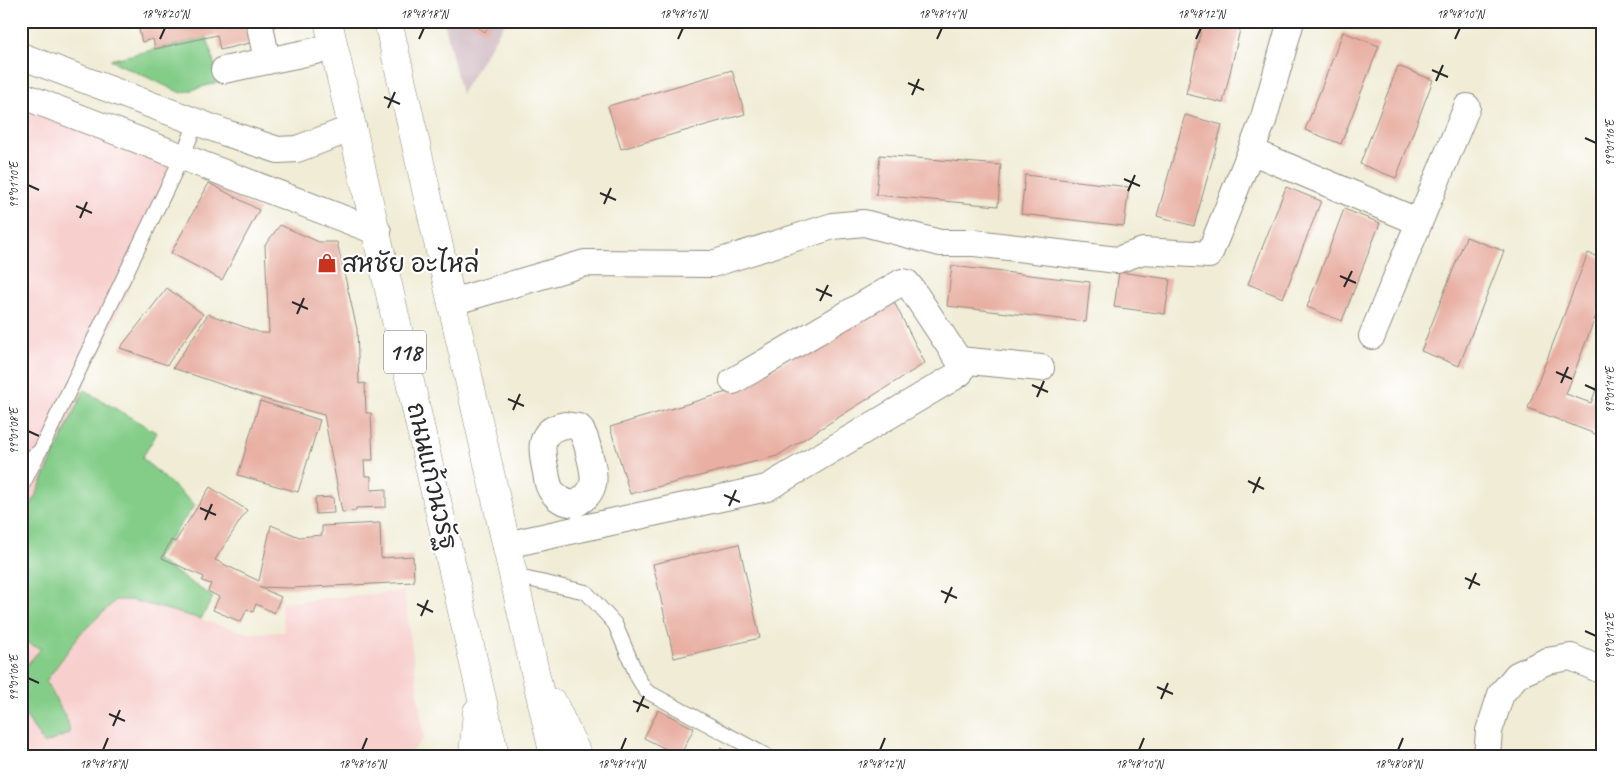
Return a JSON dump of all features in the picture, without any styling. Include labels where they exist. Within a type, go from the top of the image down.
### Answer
[{"type":"main road","name":"118","points":[[388,21],[554,756]]},
{"type":"main road","name":"ถนนแก้วนวรัฐ","points":[[331,34],[378,232],[495,756]]},
{"type":"main road","points":[[533,662],[578,756]]},
{"type":"main road","points":[[473,756],[479,682]]},
{"type":"street","points":[[259,21],[268,61]]},
{"type":"street","points":[[452,302],[585,263],[712,264],[833,226],[864,223],[940,243],[975,242],[1117,260],[1142,251],[1208,255],[1263,121],[1291,21]]},
{"type":"street","points":[[224,70],[268,61],[331,34]]},
{"type":"street","points":[[21,56],[278,150],[288,151],[297,149],[353,128]]},
{"type":"street","points":[[21,95],[378,232]]},
{"type":"street","points":[[1372,336],[1467,107]]},
{"type":"street","points":[[1251,151],[1419,222]]},
{"type":"street","points":[[506,545],[578,516],[767,488],[957,375],[962,368],[911,288],[907,283],[902,282],[733,381]]},
{"type":"street","points":[[958,360],[1041,368]]},
{"type":"street","points":[[1487,756],[1489,731],[1501,694],[1517,675],[1547,660],[1571,657],[1600,664]]},
{"type":"lane","points":[[21,488],[182,156],[197,121]]},
{"type":"lane","points":[[21,465],[40,451]]},
{"type":"lane","points":[[514,576],[586,592],[614,624],[638,678],[646,691],[767,756]]},
{"type":"shaded area","points":[[444,21],[506,21],[461,94]]},
{"type":"shaded area","points":[[21,103],[185,164],[21,527]]},
{"type":"shaded area","points":[[404,591],[424,738],[407,756],[21,756],[21,627],[80,634],[116,600],[132,600],[248,633],[284,632],[281,603]]},
{"type":"green space","points":[[207,37],[219,82],[181,93],[110,60]]},
{"type":"green space","points":[[84,390],[157,433],[142,458],[195,505],[155,559],[213,597],[201,619],[132,600],[116,600],[80,634],[46,681],[68,722],[70,733],[44,744],[21,708],[21,671],[41,649],[21,640],[21,527]]},
{"type":"building","points":[[137,21],[254,21],[258,41],[220,50],[217,35],[155,49],[153,39],[142,42]]},
{"type":"building","points":[[468,21],[492,21],[485,32]]},
{"type":"building","points":[[1203,21],[1242,21],[1223,103],[1186,94]]},
{"type":"building","points":[[1343,32],[1379,46],[1341,144],[1305,130]]},
{"type":"building","points":[[1398,66],[1433,80],[1396,178],[1360,164]]},
{"type":"building","points":[[732,70],[745,114],[621,149],[608,106]]},
{"type":"building","points":[[1185,115],[1222,125],[1194,226],[1157,216]]},
{"type":"building","points":[[880,155],[1001,165],[998,206],[876,195]]},
{"type":"building","points":[[1025,175],[1129,187],[1124,226],[1021,214]]},
{"type":"building","points":[[209,183],[259,210],[222,280],[171,253]]},
{"type":"building","points":[[1286,187],[1321,201],[1283,298],[1248,284]]},
{"type":"building","points":[[1344,209],[1380,223],[1342,321],[1307,307]]},
{"type":"building","points":[[280,225],[319,242],[337,242],[357,329],[359,384],[365,383],[366,413],[371,413],[373,460],[364,460],[365,476],[371,476],[371,490],[386,489],[386,507],[356,508],[356,511],[342,512],[324,415],[264,399],[173,368],[208,314],[261,333],[269,333],[265,245]]},
{"type":"building","points":[[1466,237],[1504,251],[1459,366],[1421,351]]},
{"type":"building","points":[[1588,253],[1603,259],[1603,297],[1566,394],[1591,403],[1603,372],[1603,437],[1528,408]]},
{"type":"building","points":[[952,266],[1090,282],[1086,322],[947,306]]},
{"type":"building","points":[[1119,272],[1170,279],[1165,314],[1114,307]]},
{"type":"building","points":[[167,288],[203,314],[167,365],[120,348]]},
{"type":"building","points":[[893,300],[925,363],[777,456],[630,494],[610,427],[737,389]]},
{"type":"building","points":[[260,401],[320,420],[298,492],[238,475]]},
{"type":"building","points":[[210,487],[247,510],[215,560],[259,581],[271,525],[299,537],[322,535],[322,526],[380,523],[381,558],[413,556],[414,582],[291,588],[259,587],[281,597],[274,613],[256,604],[253,612],[247,609],[241,622],[213,610],[219,597],[208,591],[211,584],[202,581],[204,577],[162,558],[171,540],[175,542]]},
{"type":"building","points":[[333,497],[334,513],[316,514],[315,498]]},
{"type":"building","points":[[739,544],[760,638],[674,658],[653,564]]},
{"type":"building","points":[[658,710],[694,728],[680,756],[644,738]]},
{"type":"building","points":[[721,748],[737,756],[717,756]]},
{"type":"place","name":"สหชัย อะไหล่","points":[[327,263]]}]
